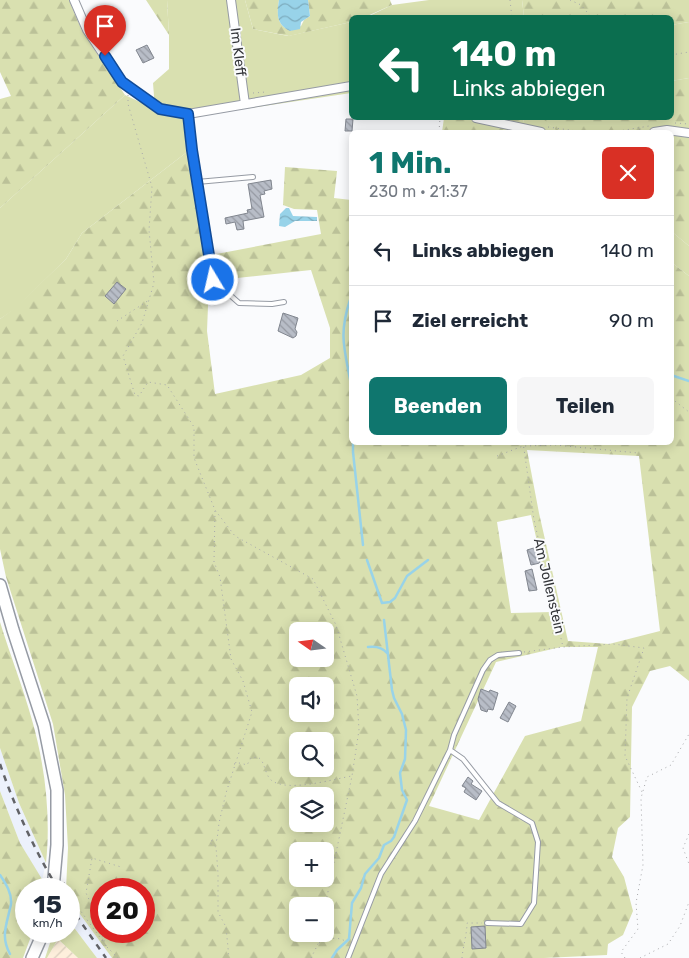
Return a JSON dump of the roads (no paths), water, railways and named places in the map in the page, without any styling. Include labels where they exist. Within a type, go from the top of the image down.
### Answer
[{"type":"main road","points":[[0,586],[44,725],[56,790],[57,845],[54,878]]},
{"type":"main road","points":[[32,958],[39,943]]},
{"type":"street","points":[[74,0],[87,30],[122,82],[160,109],[188,114],[349,86]]},
{"type":"street","name":"Im Kleff","points":[[231,0],[245,104]]},
{"type":"street","points":[[485,120],[532,130]]},
{"type":"street","points":[[674,131],[689,133]]},
{"type":"lane","points":[[188,114],[213,280],[239,303],[272,304],[284,302]]},
{"type":"lane","points":[[197,182],[253,177]]},
{"type":"lane","points":[[348,958],[381,874],[415,821],[450,750],[483,670],[490,660],[498,655],[519,653]]},
{"type":"lane","points":[[450,750],[463,759],[498,803],[532,823],[538,842],[534,903],[521,924],[487,923]]},
{"type":"water","points":[[279,0],[308,0],[310,16],[301,22],[300,29],[290,31],[282,25],[278,18]]},
{"type":"water","points":[[286,208],[289,208],[293,216],[317,217],[317,221],[295,221],[285,227],[279,226],[280,214]]},
{"type":"waterway","points":[[349,303],[343,333],[349,374]]},
{"type":"waterway","points":[[674,376],[689,381]]},
{"type":"waterway","points":[[353,445],[363,545]]},
{"type":"waterway","points":[[367,560],[382,603],[390,602],[395,598],[407,576],[428,560]]},
{"type":"waterway","points":[[332,958],[337,950],[349,939],[352,903],[361,888],[365,874],[379,858],[384,845],[394,837],[407,800],[402,790],[400,773],[405,759],[406,730],[402,714],[392,690],[384,620]]},
{"type":"waterway","points":[[368,647],[379,647],[387,653]]},
{"type":"waterway","points":[[0,875],[11,896],[5,936],[10,954]]},
{"type":"railway","points":[[0,764],[26,828],[52,878]]},
{"type":"railway","points":[[80,921],[106,958]]}]
